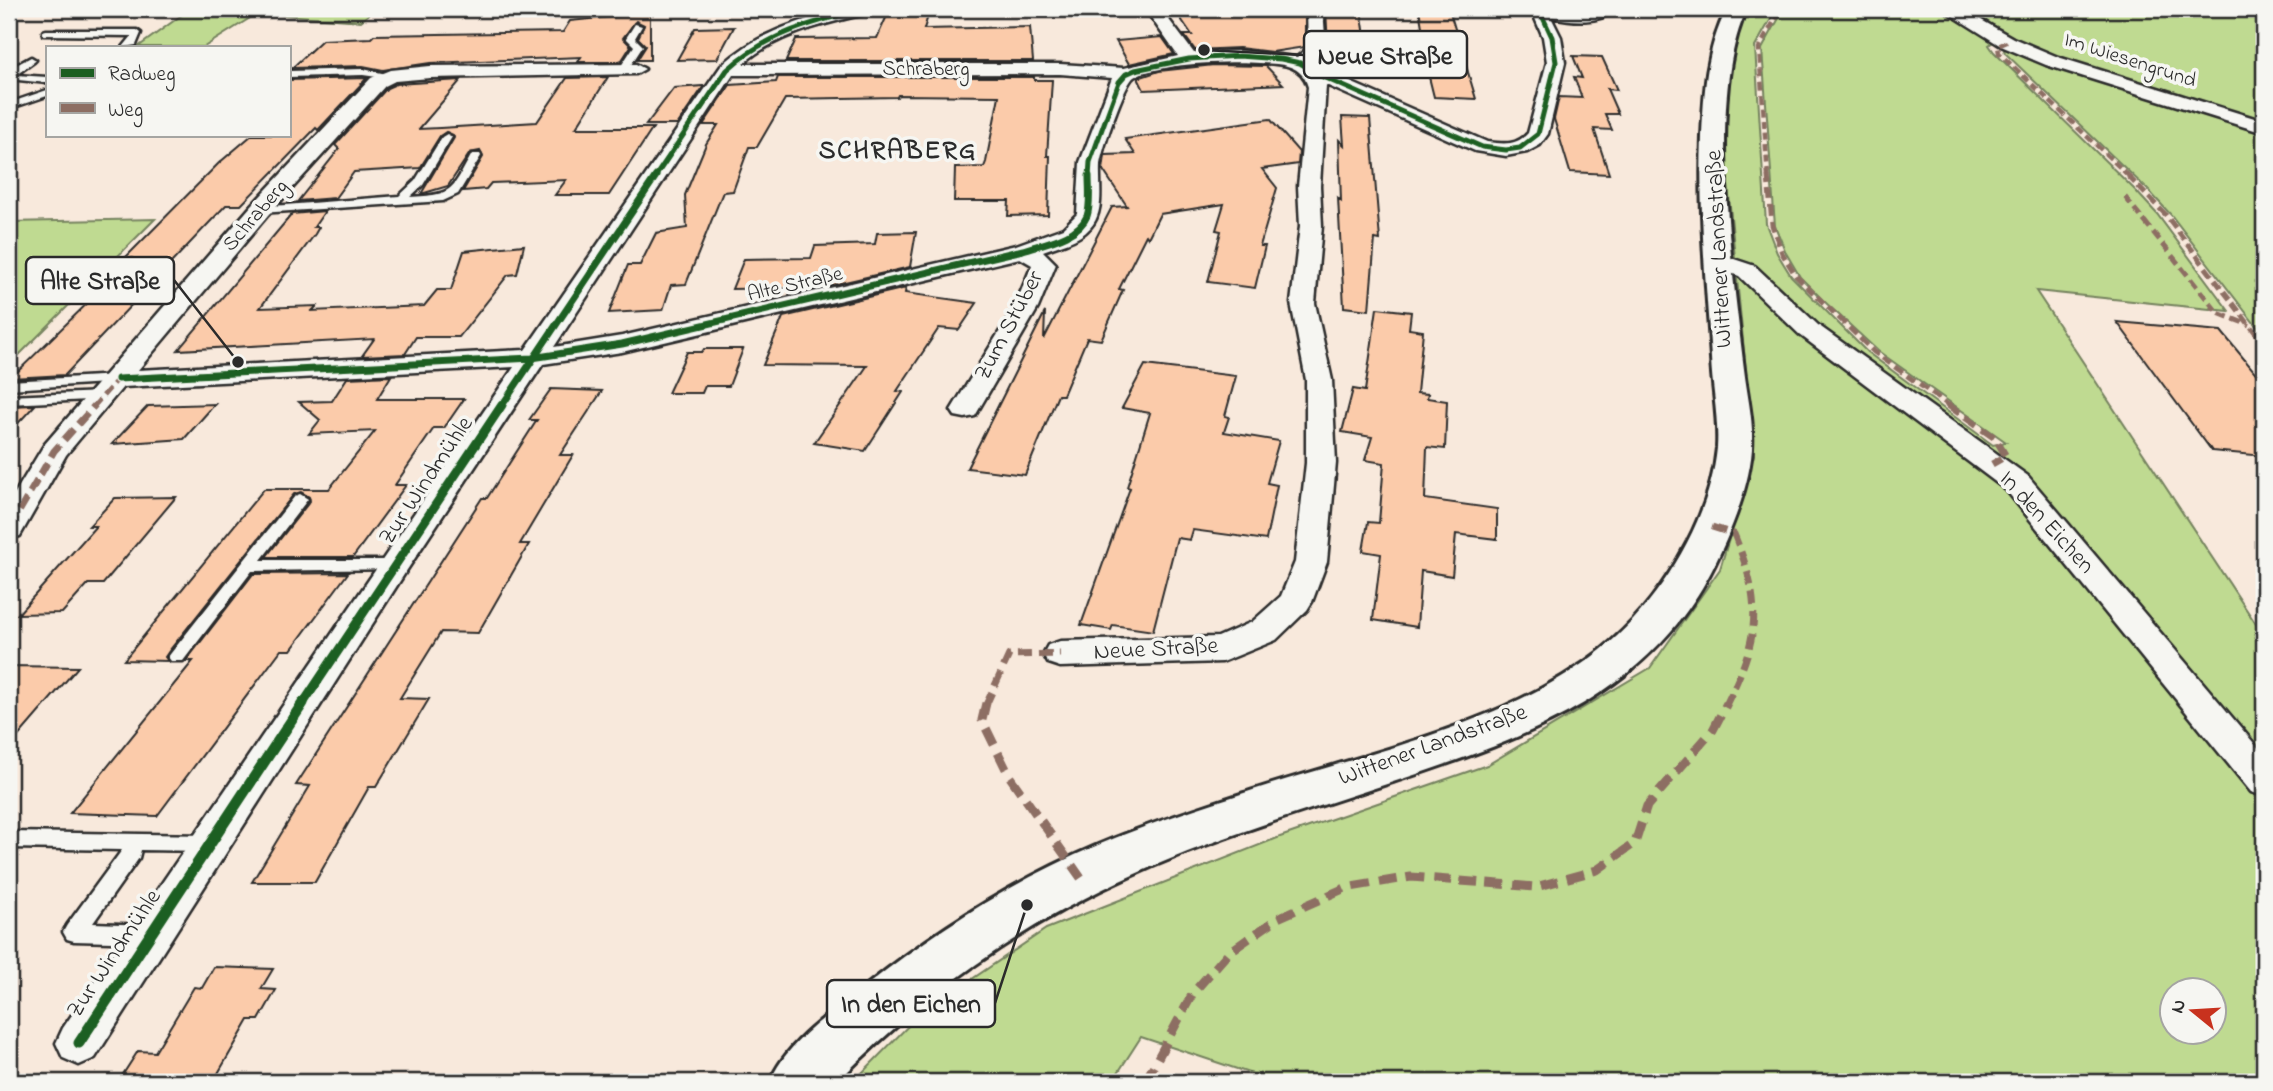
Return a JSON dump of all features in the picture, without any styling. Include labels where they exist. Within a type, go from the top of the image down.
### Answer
[{"type":"main road","name":"Wittener Landstraße","points":[[798,1082],[897,994],[1027,905],[1114,861],[1204,826],[1454,744],[1569,692],[1613,663],[1643,636],[1683,587],[1712,527],[1734,451],[1712,173],[1716,94],[1728,23],[1737,9]]},
{"type":"street","name":"Zur Windmühle","points":[[79,1043],[394,565],[727,70],[741,55],[762,41],[785,31],[863,9]]},
{"type":"street","points":[[1153,9],[1189,60]]},
{"type":"street","points":[[1300,63],[1317,50],[1315,9]]},
{"type":"street","points":[[1126,74],[1151,66],[1239,56],[1300,63],[1325,78],[1482,146],[1499,150],[1519,149],[1532,144],[1538,134],[1556,62],[1552,37],[1539,9]]},
{"type":"street","points":[[1539,9],[1560,14],[1586,15],[1607,9]]},
{"type":"street","name":"Im Wiesengrund","points":[[1950,9],[2007,42],[2052,61],[2264,127]]},
{"type":"street","name":"Neue Straße","points":[[1060,654],[1222,649],[1264,631],[1295,602],[1311,562],[1321,463],[1319,380],[1303,303],[1311,226],[1309,186],[1317,87],[1314,76],[1300,63]]},
{"type":"street","points":[[391,76],[430,72],[590,75],[630,69]]},
{"type":"street","name":"Schraberg","points":[[727,70],[1060,69],[1126,74]]},
{"type":"street","name":"Alte Straße","points":[[110,387],[533,358],[622,344],[1023,250],[1071,233],[1082,224],[1088,214],[1090,162],[1119,82],[1126,74]]},
{"type":"street","name":"Schraberg","points":[[9,529],[54,451],[260,210],[370,89],[391,76]]},
{"type":"street","name":"Zum Stüber","points":[[965,410],[1026,308],[1044,264],[1023,250]]},
{"type":"street","name":"In den Eichen","points":[[1719,261],[1747,271],[1809,330],[2017,483],[2264,781]]},
{"type":"lane","points":[[630,69],[639,46],[630,38],[638,26]]},
{"type":"lane","points":[[46,33],[137,33],[134,43],[129,46]]},
{"type":"lane","points":[[31,60],[12,71],[11,77],[46,80]]},
{"type":"lane","points":[[290,74],[363,72],[391,76]]},
{"type":"lane","points":[[9,106],[46,93]]},
{"type":"lane","points":[[395,201],[410,194],[447,137]]},
{"type":"lane","points":[[260,210],[441,199],[452,195],[462,186],[476,156]]},
{"type":"lane","points":[[9,385],[110,387]]},
{"type":"lane","points":[[9,400],[110,387]]},
{"type":"lane","points":[[177,657],[300,499]]},
{"type":"lane","points":[[248,566],[394,565]]},
{"type":"lane","points":[[9,840],[212,843]]},
{"type":"lane","points":[[132,852],[74,932],[151,934]]},
{"type":"green space","points":[[190,9],[375,9],[361,21],[258,13],[206,46],[139,46]]},
{"type":"green space","points":[[1749,9],[1776,10],[1755,47],[1766,224],[1777,253],[1791,276],[1867,352],[1993,445],[2006,442],[1878,351],[1800,277],[1786,253],[1775,226],[1762,49],[1784,9],[1945,9],[1997,39],[1989,45],[1994,52],[2157,214],[2229,311],[2036,291],[2258,627],[2264,632],[2264,1082],[1276,1082],[1141,1037],[1112,1082],[853,1082],[919,1015],[1046,929],[1280,837],[1487,765],[1650,668],[1720,569],[1754,455],[1727,175],[1726,96],[1740,24]]},
{"type":"green space","points":[[1954,9],[2264,9],[2264,124],[2056,60],[2010,41]]},
{"type":"green space","points":[[2009,46],[2047,62],[2264,130],[2264,336],[2171,215],[2005,53],[2003,47]]},
{"type":"green space","points":[[155,219],[9,365],[9,222]]},
{"type":"building","points":[[890,9],[930,9],[924,29],[1030,27],[1033,61],[786,61],[796,39],[877,38]]},
{"type":"building","points":[[1184,9],[1305,9],[1305,47],[1272,52],[1239,48],[1195,50],[1184,35],[1192,35],[1177,13],[1186,12]]},
{"type":"building","points":[[1326,9],[1361,9],[1368,57],[1336,56],[1335,45],[1328,46]]},
{"type":"building","points":[[1419,9],[1449,9],[1476,99],[1434,97],[1421,45],[1425,45]]},
{"type":"building","points":[[650,13],[650,60],[637,60],[646,46],[638,38],[644,25],[636,21],[623,38],[631,46],[622,60],[617,62],[578,62],[581,57],[430,63],[383,70],[363,66],[292,68],[322,40],[371,38],[374,35],[563,32],[570,21]]},
{"type":"building","points":[[734,27],[717,59],[677,60],[695,28]]},
{"type":"building","points":[[1162,37],[1174,54],[1129,64],[1116,41]]},
{"type":"building","points":[[1573,56],[1602,57],[1617,90],[1607,89],[1618,114],[1605,114],[1612,130],[1594,129],[1609,174],[1570,172],[1554,119],[1559,97],[1582,98],[1574,77],[1582,78]]},
{"type":"building","points":[[1214,65],[1266,66],[1283,84],[1144,90],[1138,78],[1159,71]]},
{"type":"building","points":[[608,77],[576,128],[653,128],[609,195],[555,195],[566,180],[491,183],[486,189],[463,191],[483,157],[480,151],[470,153],[448,186],[421,194],[454,138],[446,132],[440,136],[420,168],[354,172],[335,198],[298,201],[339,149],[335,145],[387,88],[396,84],[461,80],[419,129],[537,122],[567,78]]},
{"type":"building","points":[[778,77],[1034,77],[1034,80],[1052,80],[1047,156],[1050,156],[1048,215],[1008,216],[1009,201],[954,201],[955,168],[984,167],[999,96],[898,95],[785,99],[757,147],[749,147],[733,191],[723,192],[686,284],[671,285],[663,310],[609,313],[628,265],[640,265],[656,233],[687,228],[685,195],[706,144],[718,125],[703,125],[730,85],[776,82]]},
{"type":"building","points":[[367,78],[241,205],[226,205],[65,375],[11,378],[105,286],[101,286],[131,258],[125,258],[219,163],[251,136],[290,136],[290,80]]},
{"type":"building","points":[[704,86],[677,125],[646,125],[674,88]]},
{"type":"building","points":[[1342,117],[1370,118],[1380,240],[1375,239],[1369,310],[1344,307],[1338,198],[1341,201],[1339,140],[1344,145]]},
{"type":"building","points":[[1270,119],[1299,152],[1298,164],[1262,169],[1277,188],[1260,246],[1265,246],[1255,288],[1208,282],[1221,231],[1216,230],[1224,204],[1160,214],[1148,238],[1146,235],[1119,289],[1123,290],[1101,340],[1087,338],[1063,395],[1058,395],[1025,475],[967,468],[1045,312],[1044,339],[1112,207],[1127,206],[1103,170],[1105,155],[1135,154],[1125,139]]},
{"type":"building","points":[[325,211],[314,227],[319,227],[315,234],[260,308],[317,306],[312,311],[424,306],[437,290],[451,290],[464,251],[524,245],[517,274],[508,275],[459,337],[416,337],[405,354],[362,356],[374,339],[178,350],[292,214]]},
{"type":"building","points":[[916,232],[910,267],[793,294],[795,288],[732,289],[744,259],[811,258],[815,246],[875,244],[877,233]]},
{"type":"building","points":[[906,288],[905,293],[977,303],[959,330],[939,328],[897,391],[903,392],[865,451],[814,443],[867,366],[763,365],[783,317]]},
{"type":"building","points":[[1377,308],[1411,312],[1409,329],[1423,331],[1417,393],[1428,394],[1427,398],[1447,401],[1445,449],[1427,447],[1425,499],[1497,509],[1497,539],[1456,534],[1452,576],[1421,571],[1417,627],[1373,620],[1381,554],[1363,551],[1368,522],[1379,523],[1384,463],[1365,460],[1372,437],[1342,432],[1353,389],[1365,391]]},
{"type":"building","points":[[2117,322],[2221,331],[2264,383],[2264,456],[2212,451]]},
{"type":"building","points":[[704,349],[743,349],[729,386],[705,386],[702,393],[668,393],[687,352],[702,352]]},
{"type":"building","points":[[1145,365],[1236,376],[1225,416],[1229,417],[1224,432],[1279,441],[1267,483],[1277,485],[1266,540],[1193,530],[1190,540],[1177,538],[1153,631],[1113,625],[1111,630],[1081,625],[1130,488],[1127,487],[1150,413],[1122,408]]},
{"type":"building","points":[[391,376],[377,399],[464,399],[444,428],[434,428],[395,485],[406,485],[353,557],[266,557],[310,501],[309,497],[301,492],[294,494],[169,651],[165,657],[168,661],[124,660],[264,489],[329,489],[375,431],[309,434],[320,420],[299,402],[332,401],[347,378]]},
{"type":"building","points":[[551,389],[602,391],[560,455],[573,455],[520,544],[529,544],[478,633],[441,632],[400,698],[429,699],[376,787],[369,787],[315,882],[252,882],[310,786],[296,785],[482,498],[487,498],[537,420],[529,420]]},
{"type":"building","points":[[215,404],[184,439],[112,444],[148,406]]},
{"type":"building","points":[[35,405],[9,433],[9,406]]},
{"type":"building","points":[[176,497],[103,584],[88,584],[62,613],[18,614],[96,526],[89,526],[115,498]]},
{"type":"building","points":[[348,573],[291,650],[281,650],[157,816],[70,813],[193,661],[186,661],[253,574]]},
{"type":"building","points":[[9,666],[78,667],[9,747]]},
{"type":"building","points":[[214,967],[273,969],[261,989],[276,990],[259,1020],[249,1020],[213,1082],[118,1082],[138,1051],[155,1052],[194,987],[202,988]]},
{"type":"marked path","points":[[1781,9],[1759,48],[1772,225],[1782,253],[1796,276],[1874,352],[1995,438],[2006,456],[1992,464]]},
{"type":"marked path","points":[[2007,42],[1998,46],[1999,53],[2165,214],[2264,344]]},
{"type":"marked path","points":[[2125,197],[2218,313],[2249,325]]},
{"type":"marked path","points":[[9,529],[54,451],[118,379]]},
{"type":"marked path","points":[[1145,1082],[1193,993],[1228,953],[1278,918],[1345,888],[1411,877],[1536,887],[1597,870],[1635,843],[1647,806],[1713,730],[1742,672],[1756,616],[1750,573],[1734,534],[1712,527]]},
{"type":"marked path","points":[[1060,654],[1009,655],[988,696],[982,720],[1010,777],[1081,878]]},
{"type":"cycle path","points":[[79,1043],[394,565],[727,70],[741,57],[773,37],[863,9]]},
{"type":"cycle path","points":[[118,379],[532,358],[622,344],[1023,250],[1071,233],[1082,224],[1088,214],[1090,162],[1119,82],[1126,74],[1135,70],[1189,59],[1239,56],[1300,63],[1325,78],[1482,147],[1513,150],[1527,145],[1538,134],[1556,62],[1552,37],[1539,9]]},
{"type":"place","name":"Neue Straße","points":[[1204,50]]},
{"type":"place","name":"Alte Straße","points":[[238,362]]},
{"type":"place","name":"In den Eichen","points":[[1027,905]]},
{"type":"district","name":"SCHRABERG","points":[[898,152]]}]
